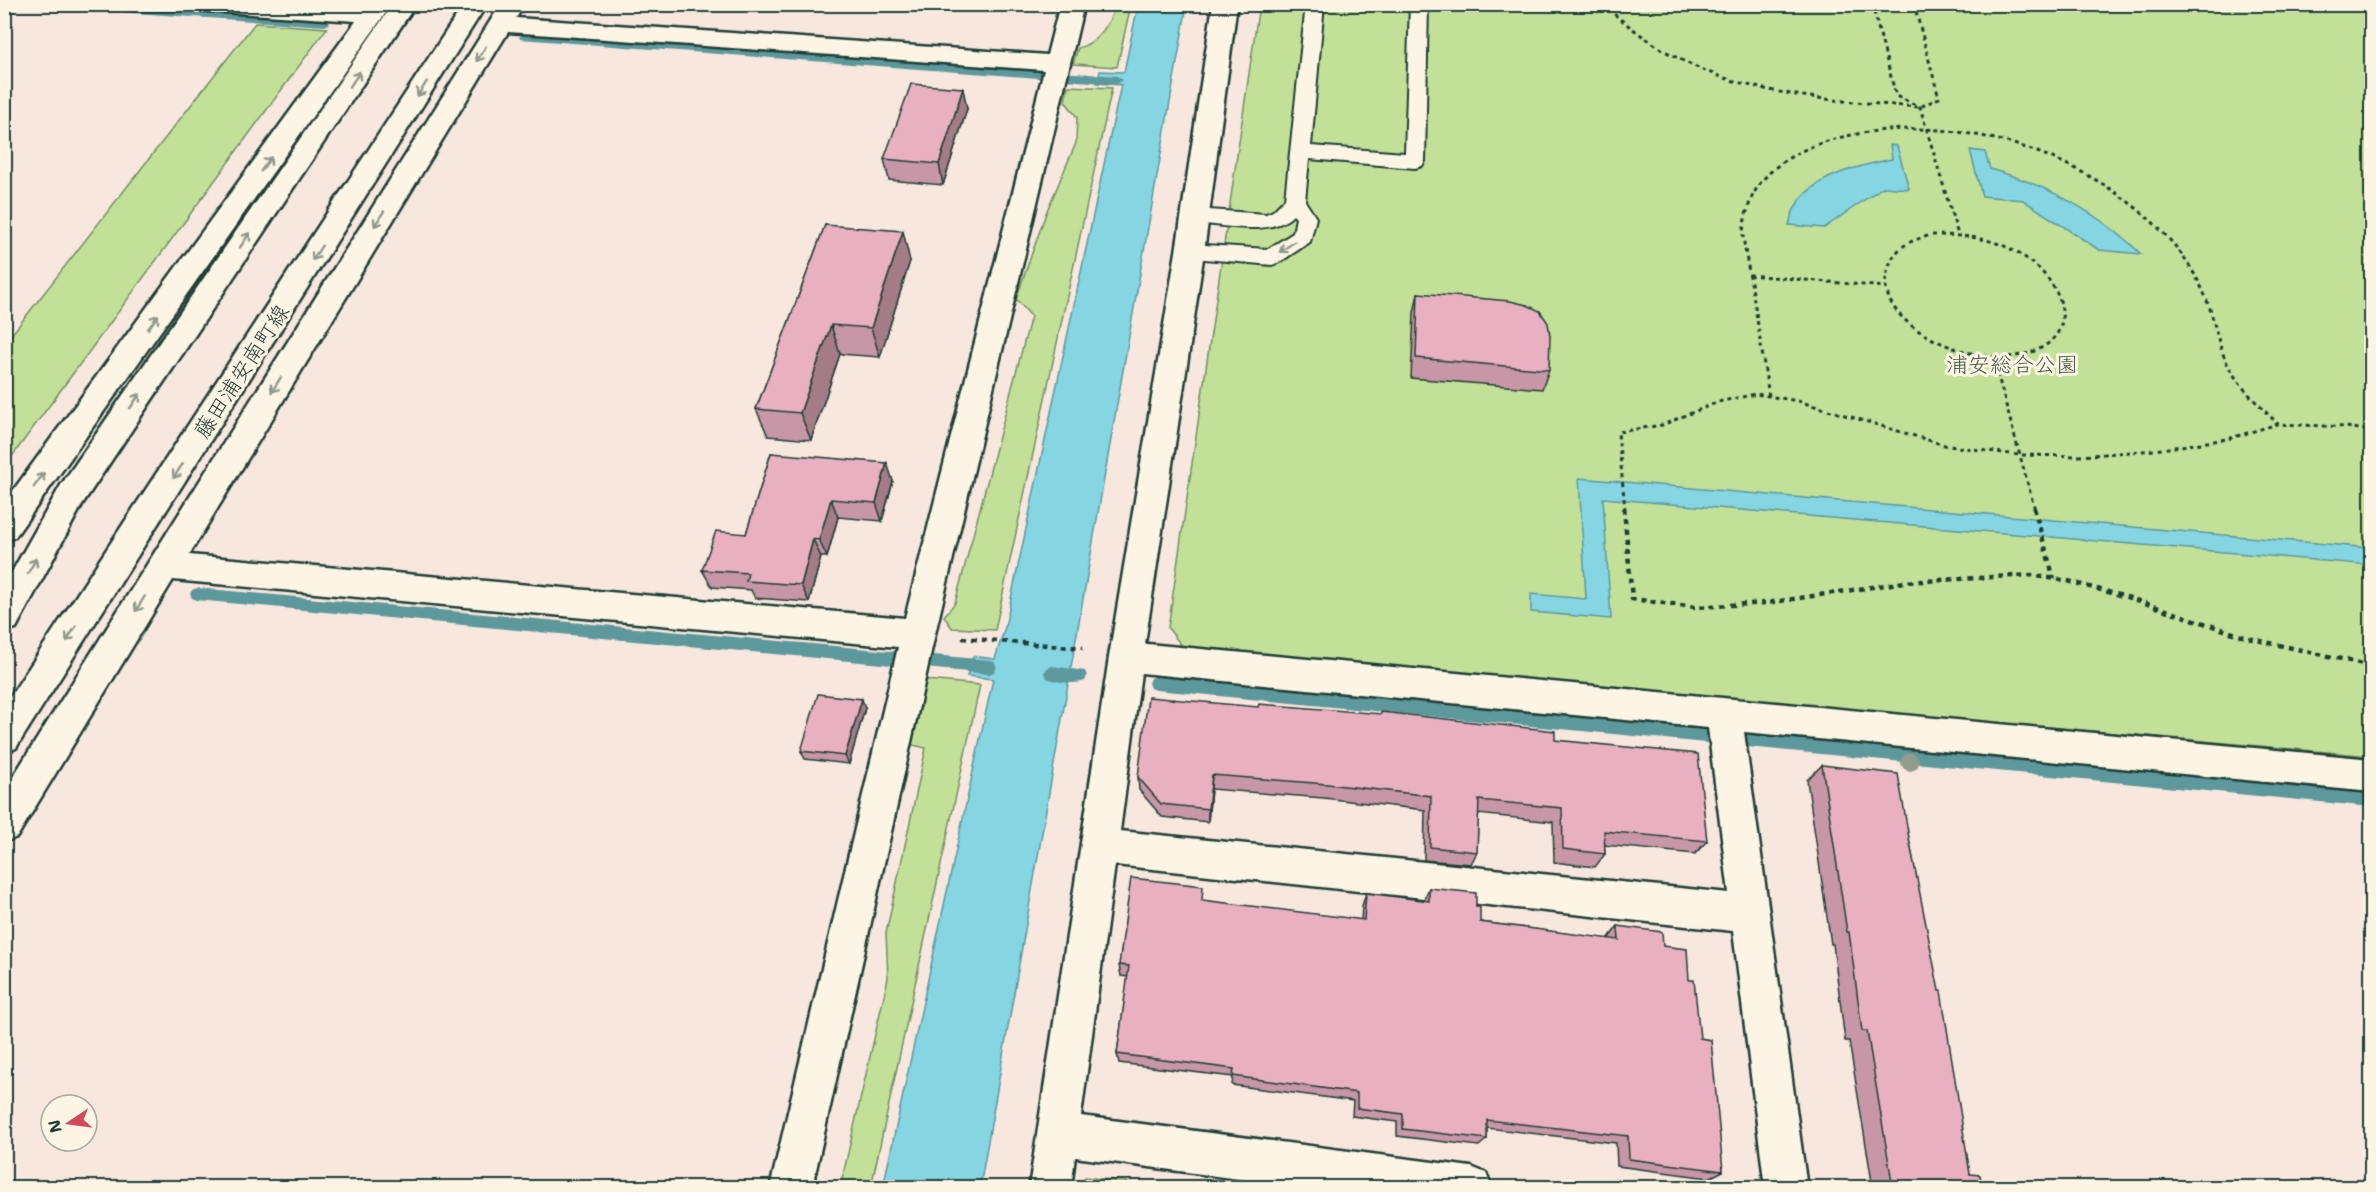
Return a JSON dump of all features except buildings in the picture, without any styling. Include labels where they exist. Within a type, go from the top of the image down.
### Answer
[{"type":"street","points":[[207,4],[377,10]]},
{"type":"street","points":[[4,618],[72,494],[405,4]]},
{"type":"street","name":"藤田浦安南町線","points":[[4,736],[476,4]]},
{"type":"street","points":[[791,1188],[914,653],[1072,4]]},
{"type":"street","points":[[1050,1188],[1098,846],[1190,252],[1225,4]]},
{"type":"street","points":[[4,528],[377,10]]},
{"type":"street","points":[[4,825],[506,14],[1055,71]]},
{"type":"street","points":[[164,566],[914,653]]},
{"type":"street","points":[[1126,657],[1726,729],[2372,776]]},
{"type":"street","points":[[1726,729],[1786,1188]]},
{"type":"street","points":[[1098,846],[1750,914]]},
{"type":"street","points":[[1058,1134],[1471,1188]]},
{"type":"lane","points":[[1195,216],[1268,221],[1280,216],[1295,201],[1315,4]]},
{"type":"lane","points":[[1301,152],[1414,161],[1419,4]]},
{"type":"lane","points":[[1190,252],[1272,257],[1303,237],[1306,218],[1295,201]]},
{"type":"path","points":[[1602,4],[1637,33],[1677,58],[1723,76],[1778,93],[1840,101],[1920,107],[1939,98],[1914,4]]},
{"type":"path","points":[[1872,4],[1896,96],[1920,107],[1958,235]]},
{"type":"path","points":[[1769,396],[1743,232],[1744,218],[1758,187],[1774,168],[1815,144],[1840,136],[1904,128],[1928,129],[2002,141],[2031,152],[2075,171],[2142,213],[2172,242],[2193,272],[2208,303],[2226,363],[2242,386],[2278,424]]},
{"type":"path","points":[[1932,235],[1958,235],[1988,240],[2017,253],[2041,270],[2058,291],[2065,312],[2060,332],[2046,348],[2023,357],[1993,358],[1963,352],[1935,341],[1906,319],[1895,306],[1886,286],[1887,268],[1895,252],[1911,241],[1932,235]]},
{"type":"path","points":[[1749,275],[1886,286]]},
{"type":"path","points":[[1993,358],[2054,579]]},
{"type":"path","points":[[2372,431],[2346,427],[2278,424],[2227,439],[2155,450],[2079,456],[2019,455],[1948,446],[1798,401],[1756,394],[1718,402],[1662,425],[1618,432],[1632,599],[1696,607],[1767,603],[1905,582],[2031,575],[2130,598],[2248,638],[2372,666]]},
{"type":"path","points":[[988,640],[1088,649]]},
{"type":"green space","points":[[1116,4],[1131,5],[1117,67],[1073,64],[1078,48],[1092,42],[1097,37]]},
{"type":"green space","name":"浦安総合公園","points":[[1259,5],[2371,5],[2371,756],[1185,650],[1168,628]]},
{"type":"green space","points":[[255,23],[327,28],[5,466],[5,343]]},
{"type":"green space","points":[[1068,86],[1112,88],[995,630],[952,628],[944,616],[955,603],[1031,316],[1016,299],[1046,213],[1076,143],[1077,117],[1065,101]]},
{"type":"green space","points":[[926,680],[980,685],[871,1187],[840,1188],[888,978],[886,933],[926,748],[909,744]]},
{"type":"green space","points":[[1085,1177],[1164,1187],[1084,1187]]},
{"type":"water","points":[[1138,5],[1187,5],[980,1187],[883,1187],[993,679],[967,676],[973,656],[995,659],[1005,627],[1121,85],[1097,83],[1100,71],[1124,72]]},
{"type":"water","points":[[1890,145],[1897,146],[1909,189],[1883,187],[1824,228],[1789,225],[1794,209],[1803,196],[1815,186],[1844,171],[1892,159]]},
{"type":"water","points":[[1970,150],[1985,152],[1990,169],[2032,183],[2071,202],[2107,225],[2141,254],[2099,250],[2023,200],[1982,196]]},
{"type":"water","points":[[1579,478],[2371,548],[2371,565],[1603,498],[1611,619],[1531,612],[1531,594],[1586,599]]},
{"type":"waterway","points":[[45,4],[325,23]]},
{"type":"waterway","points":[[524,37],[1117,80]]},
{"type":"waterway","points":[[197,594],[989,667]]},
{"type":"waterway","points":[[1052,673],[1079,676]]},
{"type":"waterway","points":[[1156,683],[2372,799]]}]
